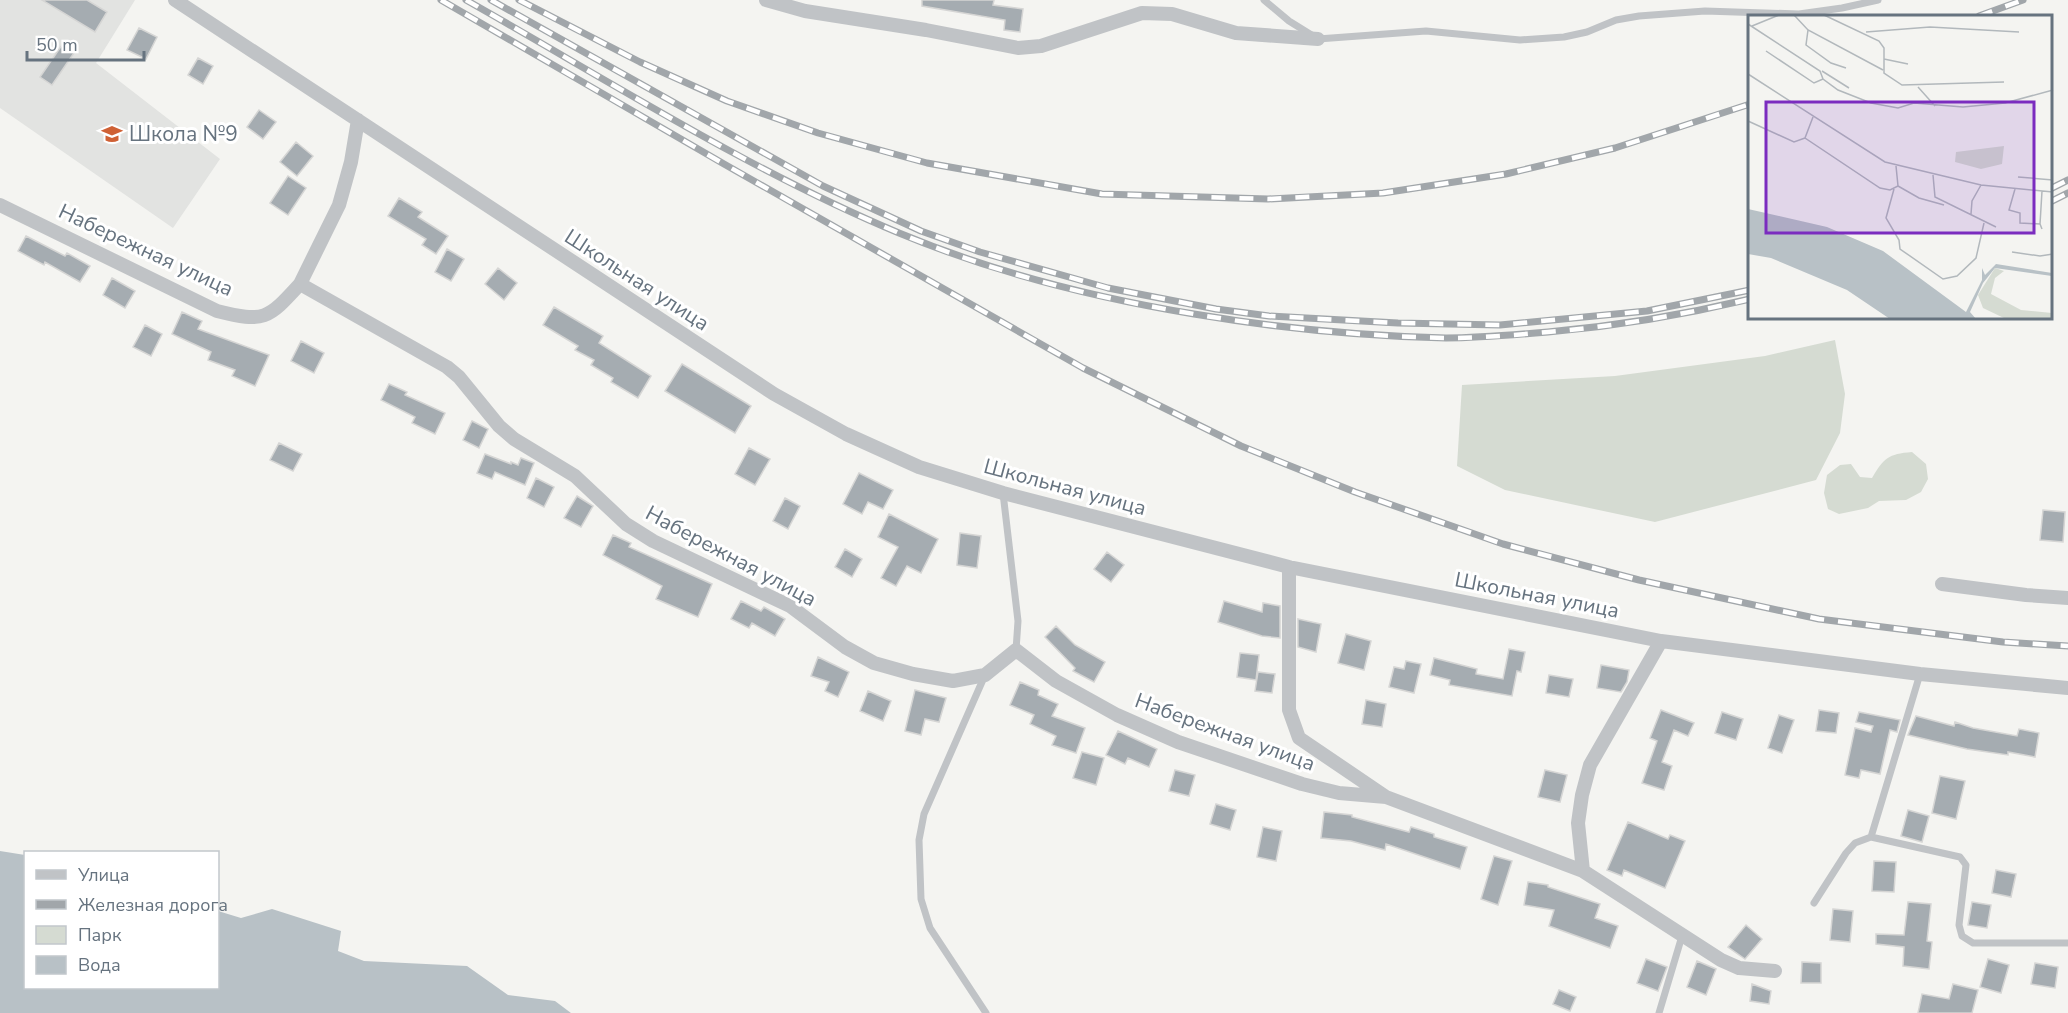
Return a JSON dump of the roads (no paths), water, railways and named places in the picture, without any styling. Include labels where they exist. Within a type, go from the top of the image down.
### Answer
[{"type":"street","name":"Школьная улица","points":[[175,0],[662,323],[774,394],[846,434],[919,467],[1003,493],[1289,567],[1661,641],[1920,674],[2068,688]]},
{"type":"street","points":[[766,0],[805,11],[916,28],[1018,48],[1041,46],[1142,13],[1172,14],[1236,33],[1318,39]]},
{"type":"street","name":"Набережная улица","points":[[0,206],[218,311],[258,317],[276,311],[300,285],[339,205],[351,162],[358,120]]},
{"type":"street","name":"Набережная улица","points":[[300,285],[447,366],[499,426],[514,439],[575,476],[626,524],[653,541],[790,606],[845,646],[874,663],[913,674],[953,681],[985,675],[1016,651],[1066,687],[1117,715],[1178,742],[1302,784],[1339,793],[1386,797]]},
{"type":"street","name":"Набережная улица","points":[[1289,567],[1289,710],[1299,738],[1386,797],[1583,871],[1721,960],[1739,968],[1775,971]]},
{"type":"street","points":[[1942,584],[2026,595],[2068,597]]},
{"type":"street","points":[[1583,871],[1578,823],[1590,765],[1661,641]]},
{"type":"lane","points":[[1264,0],[1289,21],[1318,39],[1426,31],[1520,40],[1564,37],[1587,32],[1616,20],[1639,16],[1705,11],[1799,14],[1878,0]]},
{"type":"lane","points":[[1003,493],[1018,621],[1016,651]]},
{"type":"lane","points":[[1871,837],[1920,674]]},
{"type":"lane","points":[[985,675],[924,814],[919,840],[921,899],[930,928],[986,1013]]},
{"type":"lane","points":[[1814,903],[1846,853],[1855,843],[1871,837],[1960,857],[1966,866],[1959,925],[1962,936],[1973,943],[2068,943]]},
{"type":"lane","points":[[1659,1013],[1682,936]]},
{"type":"water","points":[[0,851],[24,855],[24,989],[219,989],[219,911],[241,918],[272,909],[341,931],[338,951],[364,961],[467,966],[508,995],[555,1001],[571,1013],[0,1013]]},
{"type":"railway","points":[[441,0],[1083,368],[1241,446],[1355,492],[1503,544],[1639,580],[1819,619],[2003,642],[2068,646]]},
{"type":"railway","points":[[466,0],[733,153],[843,208],[899,233],[971,260],[1007,272],[1118,300],[1194,314],[1288,327],[1446,338],[1599,327],[1675,315],[1748,299]]},
{"type":"railway","points":[[491,0],[823,186],[921,231],[980,252],[1108,288],[1216,309],[1269,316],[1398,323],[1500,325],[1647,311],[1748,290]]},
{"type":"railway","points":[[519,0],[640,62],[727,101],[818,133],[927,163],[1102,194],[1268,199],[1383,193],[1506,174],[1615,148],[1748,105]]},
{"type":"railway","points":[[1982,15],[2023,0]]},
{"type":"railway","points":[[2053,188],[2068,180]]},
{"type":"railway","points":[[2053,200],[2068,193]]},
{"type":"place","name":"Школа №9","points":[[112,134]]}]
